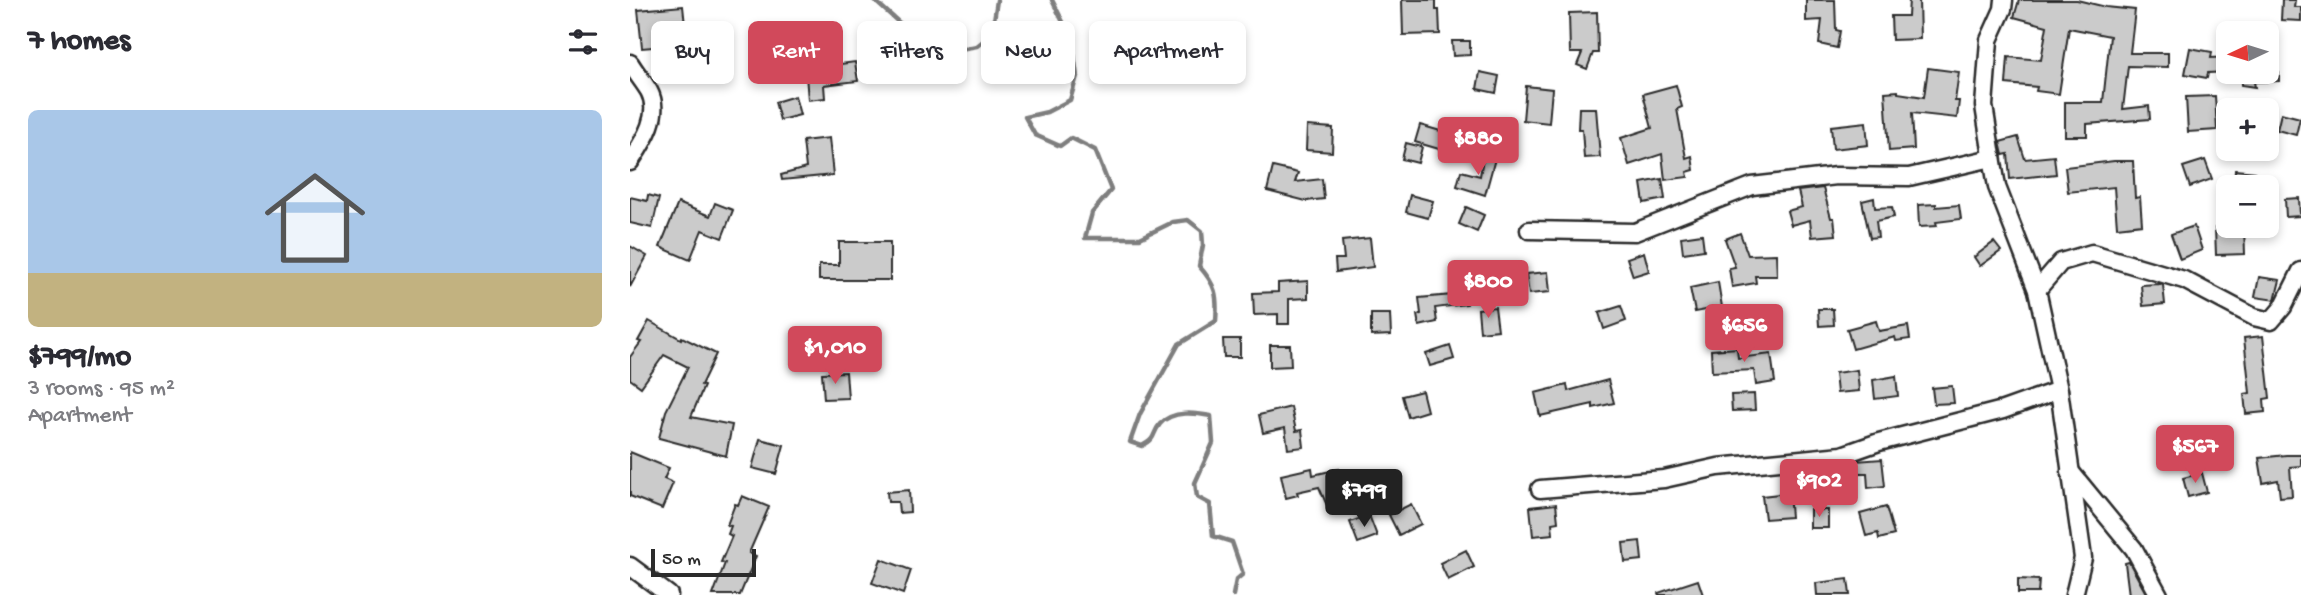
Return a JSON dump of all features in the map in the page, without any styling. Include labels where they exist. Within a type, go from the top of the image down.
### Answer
[{"type":"street","points":[[2004,0],[2003,9],[1989,40],[1984,106],[1997,187],[2037,290],[2059,390],[2067,434],[2068,469],[2083,558],[2074,595]]},
{"type":"street","points":[[630,63],[650,93],[654,116],[630,162]]},
{"type":"street","points":[[1530,230],[1635,232],[1752,186],[1836,176],[1909,177],[1993,158]]},
{"type":"street","points":[[2037,290],[2061,262],[2092,253],[2184,280],[2254,317],[2270,321],[2283,307],[2301,271]]},
{"type":"street","points":[[1540,489],[1664,479],[1718,467],[1842,455],[1879,442],[2003,410],[2059,390]]},
{"type":"street","points":[[2068,469],[2134,549],[2159,595]]},
{"type":"street","points":[[630,566],[669,595]]},
{"type":"building","points":[[1402,0],[1436,0],[1440,34],[1403,35]]},
{"type":"building","points":[[1806,0],[1835,0],[1836,30],[1840,31],[1837,48],[1819,44],[1822,20],[1806,21]]},
{"type":"building","points":[[1909,0],[1919,0],[1920,39],[1892,40],[1891,16],[1908,16]]},
{"type":"building","points":[[2019,0],[2077,0],[2135,10],[2130,53],[2168,53],[2168,67],[2128,66],[2123,109],[2149,106],[2150,119],[2087,124],[2087,136],[2065,136],[2065,102],[2103,102],[2110,36],[2069,28],[2059,94],[2036,91],[2037,87],[2006,84],[2008,57],[2041,60],[2047,26],[2014,17]]},
{"type":"building","points":[[2282,0],[2295,0],[2294,7],[2301,7],[2301,21],[2281,20]]},
{"type":"building","points":[[683,6],[685,21],[651,21],[651,47],[642,48],[638,10]]},
{"type":"building","points":[[1597,12],[1598,53],[1593,53],[1587,69],[1577,65],[1582,53],[1570,53],[1569,13]]},
{"type":"building","points":[[1452,41],[1470,41],[1470,55],[1453,56]]},
{"type":"building","points":[[2190,48],[2212,52],[2211,58],[2216,58],[2216,73],[2208,73],[2207,78],[2185,74]]},
{"type":"building","points":[[855,62],[857,81],[843,83],[843,64]]},
{"type":"building","points":[[1928,68],[1959,72],[1955,101],[1959,101],[1957,118],[1912,113],[1914,149],[1889,151],[1885,92],[1898,91],[1924,97]]},
{"type":"building","points":[[1480,72],[1499,76],[1496,93],[1477,89]]},
{"type":"building","points":[[807,84],[832,84],[824,85],[825,98],[808,100]]},
{"type":"building","points":[[1676,85],[1682,107],[1677,109],[1686,158],[1692,156],[1694,170],[1687,172],[1688,177],[1665,180],[1662,154],[1629,165],[1621,138],[1652,128],[1643,94]]},
{"type":"building","points":[[1526,86],[1552,89],[1549,123],[1523,120]]},
{"type":"building","points":[[795,96],[800,115],[780,120],[775,102]]},
{"type":"building","points":[[2215,96],[2216,130],[2188,132],[2186,97]]},
{"type":"building","points":[[1579,108],[1596,108],[1600,157],[1584,158],[1582,129],[1578,129]]},
{"type":"building","points":[[2281,113],[2300,118],[2296,135],[2279,131]]},
{"type":"building","points":[[1866,122],[1868,145],[1833,149],[1831,126]]},
{"type":"building","points":[[1420,125],[1461,137],[1456,154],[1415,142]]},
{"type":"building","points":[[1307,126],[1333,128],[1332,152],[1306,150]]},
{"type":"building","points":[[2018,137],[2025,159],[2054,156],[2056,174],[2010,179],[2008,154],[2003,155],[2000,142]]},
{"type":"building","points":[[829,138],[833,175],[782,180],[781,175],[806,168],[803,141]]},
{"type":"building","points":[[1406,143],[1422,147],[1418,163],[1402,159]]},
{"type":"building","points":[[1484,153],[1496,155],[1485,195],[1457,186],[1461,171],[1480,176]]},
{"type":"building","points":[[2205,160],[2212,179],[2190,187],[2183,167]]},
{"type":"building","points":[[2133,161],[2135,198],[2140,197],[2142,224],[2117,227],[2114,187],[2068,192],[2065,167]]},
{"type":"building","points":[[1273,167],[1298,173],[1295,182],[1322,179],[1324,199],[1306,201],[1267,191]]},
{"type":"building","points":[[2235,170],[2255,172],[2255,175],[2235,175]]},
{"type":"building","points":[[1662,179],[1665,199],[1644,203],[1641,183]]},
{"type":"building","points":[[1823,188],[1831,218],[1834,218],[1836,235],[1812,237],[1810,220],[1791,225],[1787,211],[1802,207],[1798,191]]},
{"type":"building","points":[[648,195],[659,198],[652,228],[630,223],[630,197],[647,201]]},
{"type":"building","points":[[1410,195],[1433,201],[1428,218],[1406,212]]},
{"type":"building","points":[[1874,198],[1875,208],[1892,207],[1894,217],[1876,221],[1878,237],[1870,238],[1862,201]]},
{"type":"building","points":[[2299,198],[2300,216],[2286,217],[2285,199]]},
{"type":"building","points":[[678,203],[710,216],[715,203],[733,210],[722,238],[702,230],[690,260],[660,247]]},
{"type":"building","points":[[1936,204],[1936,207],[1959,205],[1961,219],[1936,222],[1937,226],[1919,227],[1918,205]]},
{"type":"building","points":[[1466,207],[1484,215],[1477,232],[1459,224]]},
{"type":"building","points":[[2194,226],[2202,250],[2180,259],[2171,234]]},
{"type":"building","points":[[2215,228],[2216,238],[2244,238],[2245,254],[2216,255]]},
{"type":"building","points":[[1740,233],[1748,255],[1776,254],[1777,276],[1755,276],[1756,283],[1732,287],[1729,268],[1735,267],[1725,239]]},
{"type":"building","points":[[1702,234],[1704,250],[1683,253],[1681,237]]},
{"type":"building","points":[[1370,238],[1373,267],[1336,272],[1335,259],[1344,259],[1342,241]]},
{"type":"building","points":[[839,242],[890,242],[890,280],[819,280],[819,265],[839,265]]},
{"type":"building","points":[[1994,242],[2001,251],[1980,266],[1974,257]]},
{"type":"building","points":[[630,246],[647,256],[630,287]]},
{"type":"building","points":[[1644,252],[1649,271],[1633,276],[1627,258]]},
{"type":"building","points":[[1548,272],[1550,292],[1529,294],[1526,274]]},
{"type":"building","points":[[2259,277],[2280,280],[2275,300],[2255,297]]},
{"type":"building","points":[[1308,281],[1308,298],[1289,299],[1289,324],[1278,324],[1278,314],[1254,315],[1253,293],[1278,292],[1278,283]]},
{"type":"building","points":[[1718,282],[1722,307],[1695,312],[1690,288]]},
{"type":"building","points":[[2141,285],[2163,285],[2165,304],[2143,306]]},
{"type":"building","points":[[1465,289],[1467,304],[1435,308],[1437,322],[1419,326],[1419,298],[1452,295],[1451,290]]},
{"type":"building","points":[[1621,306],[1626,321],[1604,329],[1599,313]]},
{"type":"building","points":[[1495,307],[1498,330],[1480,332],[1478,309]]},
{"type":"building","points":[[1818,309],[1833,309],[1834,325],[1819,326]]},
{"type":"building","points":[[1371,314],[1390,314],[1391,335],[1371,336]]},
{"type":"building","points":[[649,321],[716,354],[701,385],[704,386],[691,417],[732,425],[726,456],[659,438],[666,411],[688,367],[664,355],[641,387],[630,379],[630,357],[641,342],[638,341]]},
{"type":"building","points":[[1876,321],[1879,331],[1908,326],[1910,339],[1896,341],[1895,337],[1853,349],[1847,329]]},
{"type":"building","points":[[814,329],[816,347],[794,349],[793,332]]},
{"type":"building","points":[[2263,336],[2270,398],[2264,399],[2265,412],[2246,414],[2244,394],[2250,393],[2244,338]]},
{"type":"building","points":[[1223,339],[1240,339],[1240,357],[1224,357]]},
{"type":"building","points":[[1270,345],[1290,345],[1291,366],[1270,367]]},
{"type":"building","points":[[1450,346],[1454,359],[1430,366],[1426,354]]},
{"type":"building","points":[[1737,348],[1738,358],[1771,354],[1775,382],[1756,385],[1754,370],[1712,372],[1711,350]]},
{"type":"building","points":[[1857,370],[1859,391],[1837,393],[1835,373]]},
{"type":"building","points":[[846,372],[848,398],[824,399],[822,373]]},
{"type":"building","points":[[1896,376],[1898,396],[1875,399],[1873,380]]},
{"type":"building","points":[[1608,380],[1614,403],[1593,408],[1593,404],[1540,416],[1535,393],[1567,385],[1568,391]]},
{"type":"building","points":[[1952,386],[1954,403],[1934,404],[1932,388]]},
{"type":"building","points":[[1422,391],[1427,411],[1408,417],[1402,396]]},
{"type":"building","points":[[1754,394],[1755,410],[1732,411],[1731,395]]},
{"type":"building","points":[[1291,407],[1296,431],[1302,430],[1304,447],[1288,449],[1285,428],[1263,433],[1259,415]]},
{"type":"building","points":[[760,439],[784,445],[776,474],[752,468]]},
{"type":"building","points":[[630,452],[669,468],[664,479],[673,483],[662,509],[630,496]]},
{"type":"building","points":[[2301,455],[2301,466],[2290,467],[2292,496],[2280,497],[2278,480],[2263,483],[2259,458]]},
{"type":"building","points":[[1882,459],[1885,486],[1868,488],[1867,473],[1838,473],[1837,466]]},
{"type":"building","points":[[1312,468],[1313,475],[1339,469],[1343,485],[1340,485],[1350,507],[1331,515],[1319,487],[1297,492],[1298,495],[1286,498],[1281,475]]},
{"type":"building","points":[[2202,473],[2207,492],[2188,497],[2183,478]]},
{"type":"building","points":[[909,490],[910,512],[899,513],[898,502],[888,502],[887,492]]},
{"type":"building","points":[[1789,493],[1791,517],[1765,519],[1762,496]]},
{"type":"building","points":[[742,496],[769,507],[749,553],[756,556],[740,595],[713,595],[725,563],[721,562],[732,536],[728,534],[731,526],[727,525],[735,504],[738,505]]},
{"type":"building","points":[[1411,504],[1421,524],[1399,535],[1389,515]]},
{"type":"building","points":[[1556,504],[1558,522],[1552,523],[1553,534],[1533,536],[1530,507]]},
{"type":"building","points":[[1886,507],[1894,535],[1879,539],[1878,533],[1866,536],[1860,514]]},
{"type":"building","points":[[1810,510],[1828,510],[1828,528],[1810,528]]},
{"type":"building","points":[[1369,515],[1377,536],[1358,543],[1350,522]]},
{"type":"building","points":[[1640,541],[1642,560],[1625,562],[1623,543]]},
{"type":"building","points":[[1466,550],[1474,567],[1448,580],[1440,563]]},
{"type":"building","points":[[881,559],[911,570],[903,594],[872,583]]},
{"type":"building","points":[[2129,562],[2147,595],[2129,595],[2125,563]]},
{"type":"building","points":[[1848,579],[1850,595],[1817,595],[1816,583]]},
{"type":"building","points":[[2018,579],[2039,580],[2038,593],[2018,593]]},
{"type":"building","points":[[1698,580],[1703,595],[1658,593]]},
{"type":"waterway","points":[[874,0],[915,37],[921,58],[935,68],[949,51],[977,46],[992,34],[997,0]]},
{"type":"waterway","points":[[1052,0],[1072,40],[1077,76],[1070,100],[1047,112],[1025,117],[1035,135],[1060,146],[1071,138],[1095,150],[1111,190],[1092,213],[1085,238],[1140,238],[1173,222],[1188,220],[1202,231],[1203,245],[1199,266],[1215,291],[1216,321],[1179,344],[1140,414],[1130,442],[1142,446],[1147,443],[1160,424],[1171,416],[1211,416],[1213,443],[1195,483],[1197,497],[1210,504],[1213,536],[1232,542],[1243,574],[1236,580],[1233,595]]}]
